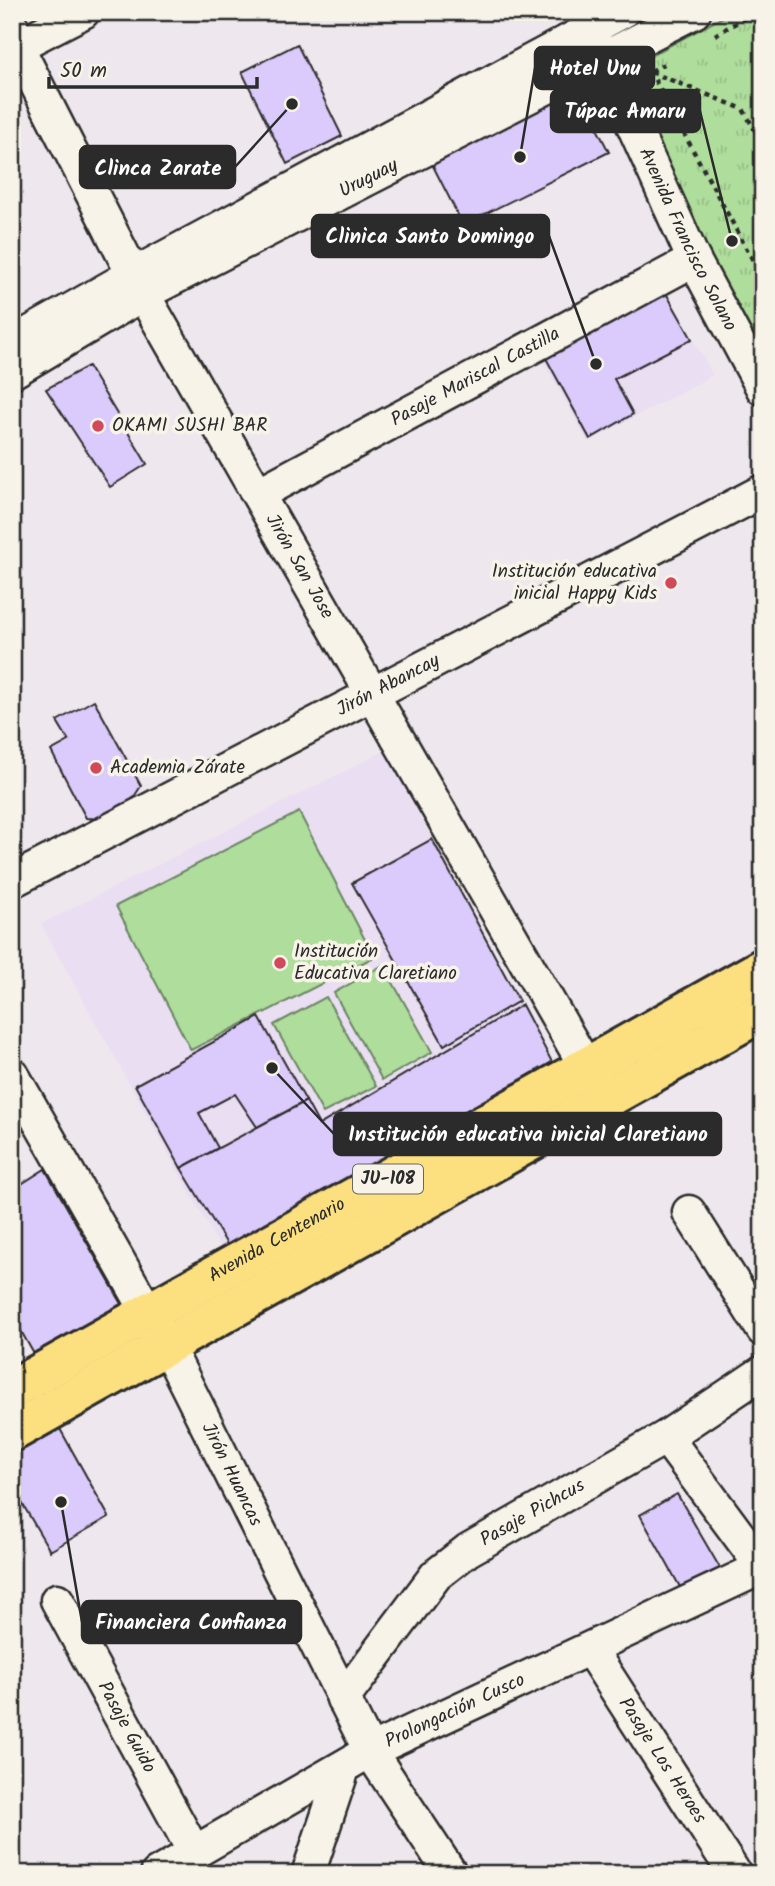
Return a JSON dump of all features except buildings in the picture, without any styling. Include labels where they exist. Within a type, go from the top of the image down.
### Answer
[{"type":"main road","name":"Avenida Centenario","points":[[12,1432],[157,1328],[586,1067],[763,968]]},
{"type":"main road","name":"Avenida Centenario","points":[[12,1389],[157,1328],[604,1100],[763,1011]]},
{"type":"street","points":[[15,37],[83,12]]},
{"type":"street","name":"Uruguay","points":[[12,372],[138,284],[584,21],[622,12]]},
{"type":"street","name":"Uruguay","points":[[12,343],[604,60],[694,12]]},
{"type":"street","name":"Avenida Francisco Solano","points":[[584,21],[694,260],[763,389]]},
{"type":"street","name":"Jirón San Jose","points":[[15,37],[138,284],[604,1100]]},
{"type":"street","name":"Pasaje Mariscal Castilla","points":[[258,494],[694,260]]},
{"type":"street","name":"Jirón Abancay","points":[[12,881],[763,491]]},
{"type":"street","name":"Jirón Huancas","points":[[12,1074],[157,1328],[370,1751],[451,1874]]},
{"type":"street","points":[[689,1212],[763,1329]]},
{"type":"street","name":"Pasaje Pichcus","points":[[343,1699],[436,1575],[468,1550],[666,1437],[763,1372]]},
{"type":"street","points":[[666,1437],[763,1567]]},
{"type":"street","name":"Prolongación Cusco","points":[[157,1874],[370,1751],[763,1567]]},
{"type":"street","name":"Pasaje Guido","points":[[57,1600],[195,1854]]},
{"type":"street","name":"Pasaje Los Heroes","points":[[590,1650],[735,1874]]},
{"type":"street","points":[[308,1874],[343,1769]]},
{"type":"path","points":[[763,134],[756,132],[743,109],[650,71],[763,279]]},
{"type":"shaded area","points":[[662,285],[713,375],[588,442],[537,350]]},
{"type":"shaded area","name":"Institución Educativa Claretiano","points":[[385,751],[552,1062],[221,1249],[41,924]]},
{"type":"green space","points":[[732,12],[763,12],[763,371],[638,112],[641,71],[652,55]]},
{"type":"green space","points":[[299,812],[374,957],[191,1050],[116,906]]},
{"type":"green space","points":[[383,965],[432,1052],[382,1080],[334,993]]},
{"type":"green space","points":[[326,997],[376,1086],[323,1113],[274,1025]]},
{"type":"place","name":"Clinca Zarate","points":[[292,104]]},
{"type":"place","name":"Hotel Unu","points":[[520,157]]},
{"type":"place","name":"Túpac Amaru","points":[[732,241]]},
{"type":"place","name":"Clinica Santo Domingo","points":[[596,364]]},
{"type":"place","name":"OKAMI SUSHI BAR","points":[[98,426]]},
{"type":"place","name":"Institución educativa inicial Happy Kids","points":[[671,583]]},
{"type":"place","name":"Academia Zárate","points":[[96,768]]},
{"type":"place","name":"Institución Educativa Claretiano","points":[[280,963]]},
{"type":"place","name":"Institución educativa inicial Claretiano","points":[[272,1068]]},
{"type":"place","name":"Financiera Confianza","points":[[61,1502]]}]
